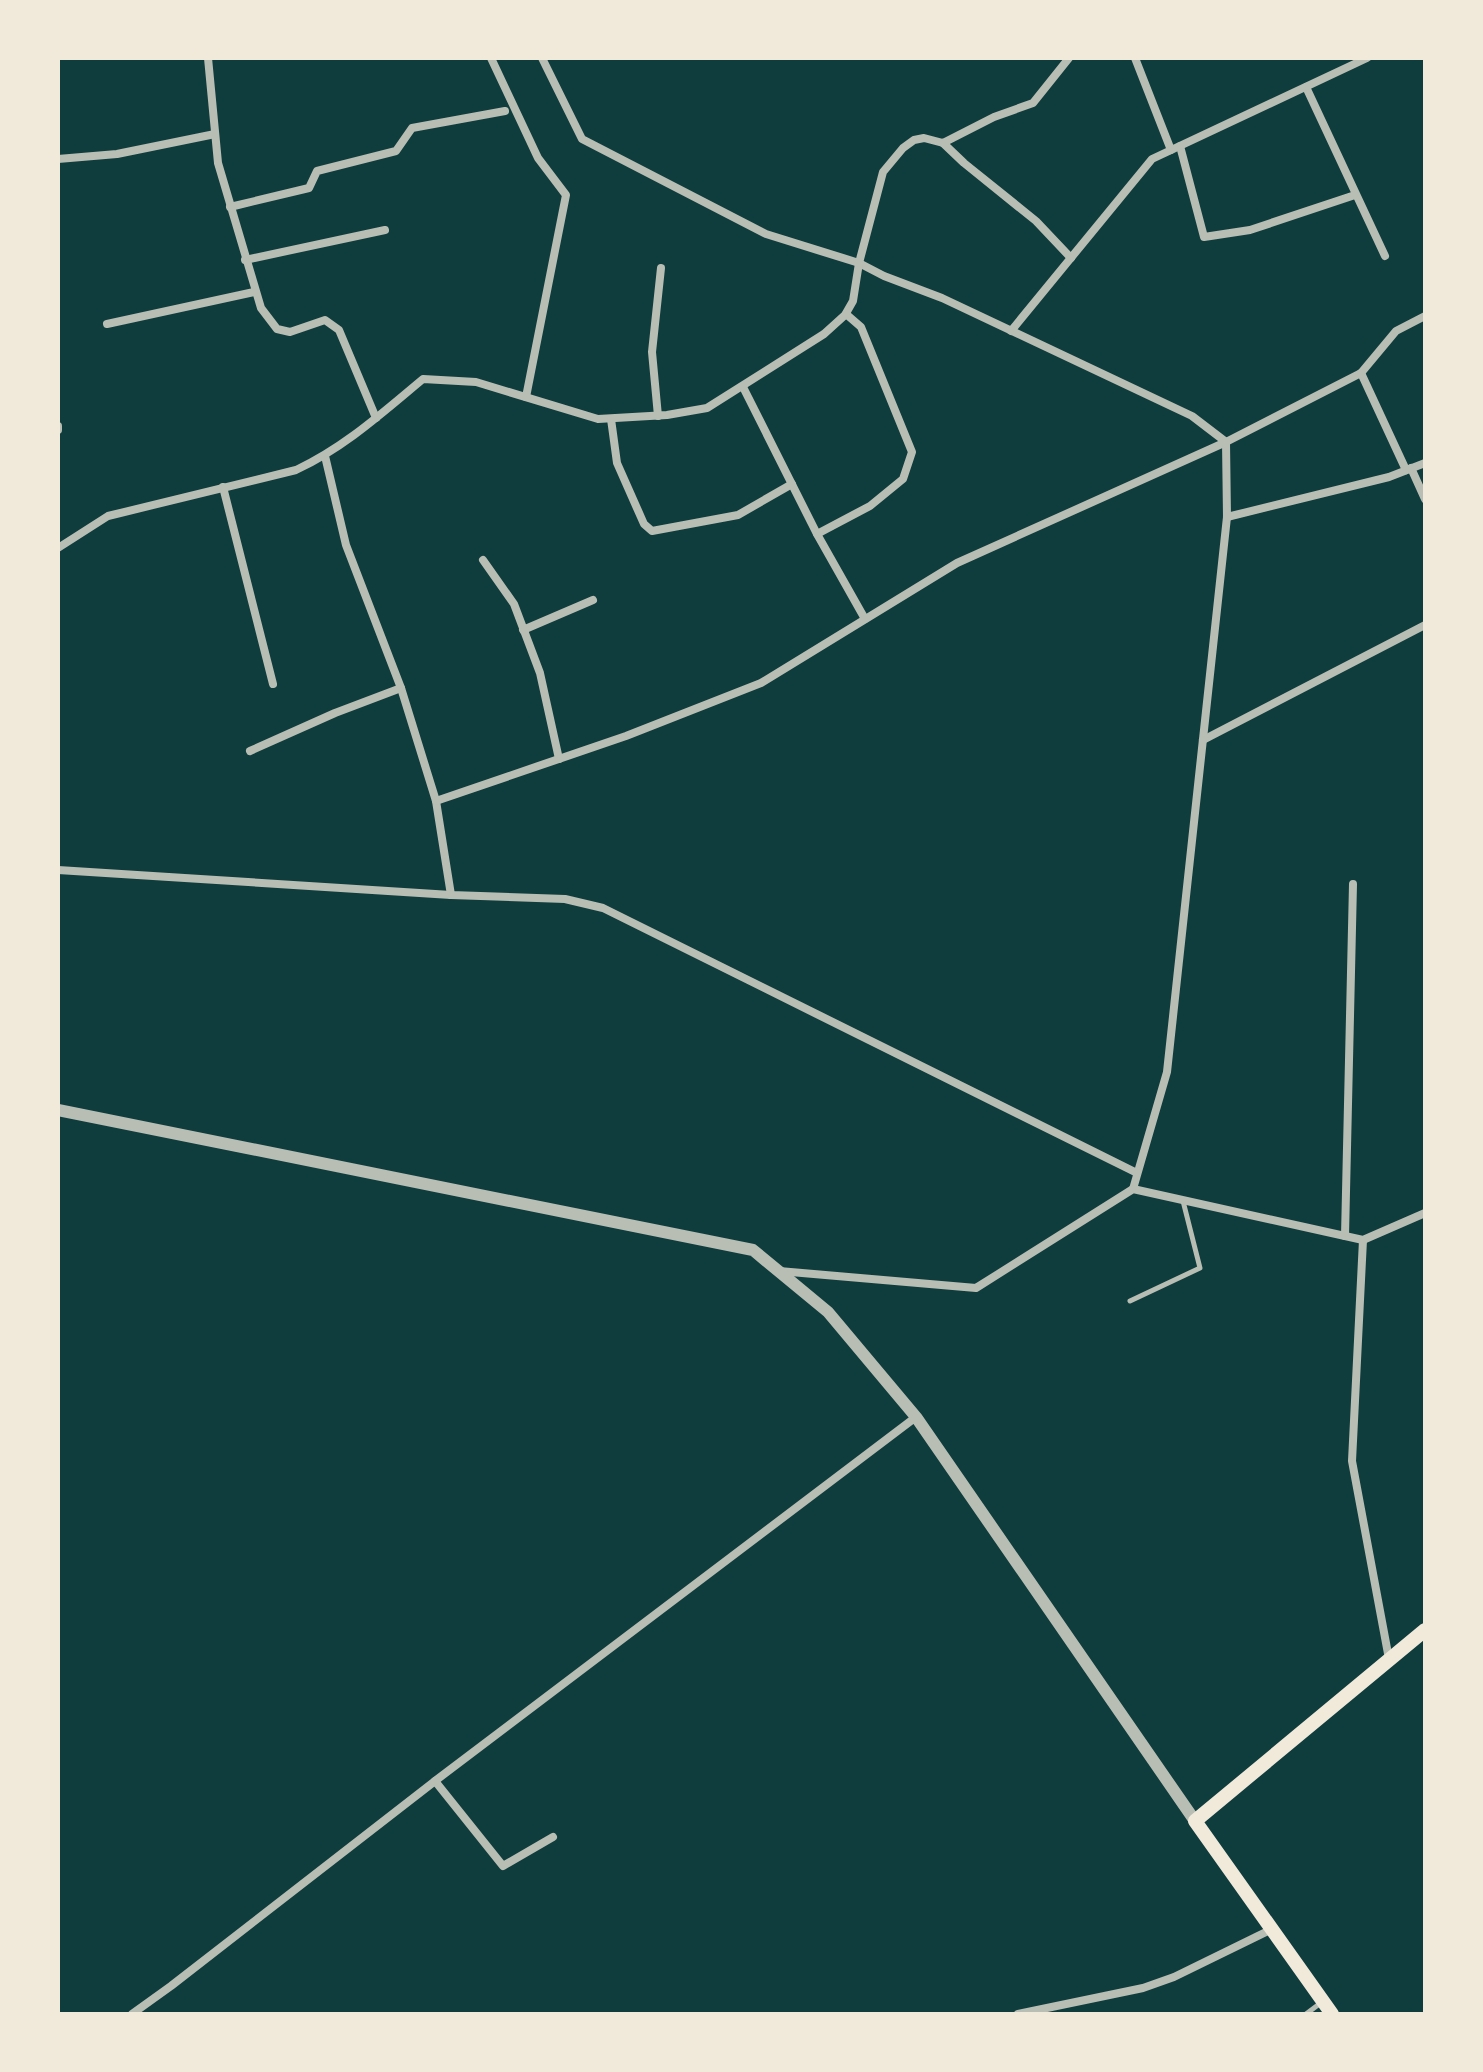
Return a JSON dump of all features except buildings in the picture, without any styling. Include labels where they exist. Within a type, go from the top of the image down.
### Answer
[{"type":"main road","points":[[1332,2014],[1195,1821],[1425,1630]]},
{"type":"street","points":[[208,58],[218,163],[261,308],[277,329],[290,332],[325,320],[339,330],[376,418]]},
{"type":"street","points":[[491,58],[538,158],[566,195],[526,397]]},
{"type":"street","points":[[542,58],[582,139],[766,234],[859,263],[942,298],[1192,416],[1226,442]]},
{"type":"street","points":[[943,143],[994,117],[1033,103],[1069,58]]},
{"type":"street","points":[[1135,58],[1176,148],[1204,237],[1250,230],[1355,195]]},
{"type":"street","points":[[1011,331],[1152,159],[1367,58]]},
{"type":"street","points":[[1306,87],[1385,256]]},
{"type":"street","points":[[230,207],[309,188],[317,171],[396,151],[412,128],[505,111]]},
{"type":"street","points":[[58,159],[117,154],[215,134]]},
{"type":"street","points":[[58,548],[108,516],[296,470],[325,456],[423,379],[476,382],[598,419],[658,416],[707,408],[824,334],[846,314],[853,301],[859,263],[883,172],[914,140],[924,138],[943,143],[1036,221],[1071,258]]},
{"type":"street","points":[[245,260],[385,230]]},
{"type":"street","points":[[658,416],[652,352],[661,268]]},
{"type":"street","points":[[107,324],[254,292]]},
{"type":"street","points":[[817,534],[870,506],[903,479],[912,452],[861,327],[846,314]]},
{"type":"street","points":[[436,801],[559,759],[761,683],[957,563],[1226,442],[1361,373],[1396,331],[1425,316]]},
{"type":"street","points":[[1361,373],[1425,499]]},
{"type":"street","points":[[743,387],[817,534],[865,619]]},
{"type":"street","points":[[611,419],[617,463],[644,524],[652,531],[738,515],[792,484]]},
{"type":"street","points":[[778,1271],[976,1288],[1133,1189],[1167,1072],[1227,517],[1226,442]]},
{"type":"street","points":[[325,456],[346,545],[401,688],[436,801],[451,895]]},
{"type":"street","points":[[1227,517],[1425,463]]},
{"type":"street","points":[[223,487],[273,684]]},
{"type":"street","points":[[483,560],[514,604],[540,673],[559,759]]},
{"type":"street","points":[[523,630],[593,600]]},
{"type":"street","points":[[1203,740],[1425,625]]},
{"type":"street","points":[[250,751],[401,688]]},
{"type":"street","points":[[58,870],[451,895],[565,899],[603,908],[1137,1173]]},
{"type":"street","points":[[1345,1236],[1353,884]]},
{"type":"street","points":[[58,1110],[753,1250],[828,1312],[916,1417],[1195,1821]]},
{"type":"street","points":[[1133,1189],[1363,1240],[1425,1213]]},
{"type":"street","points":[[1363,1240],[1352,1461],[1389,1660]]},
{"type":"street","points":[[132,2014],[916,1417]]},
{"type":"street","points":[[435,1781],[503,1866],[553,1837]]},
{"type":"street","points":[[1018,2014],[1143,1988],[1174,1977],[1272,1929]]},
{"type":"lane","points":[[1130,1301],[1200,1268],[1183,1200]]},
{"type":"lane","points":[[1306,2014],[1323,2001]]}]
